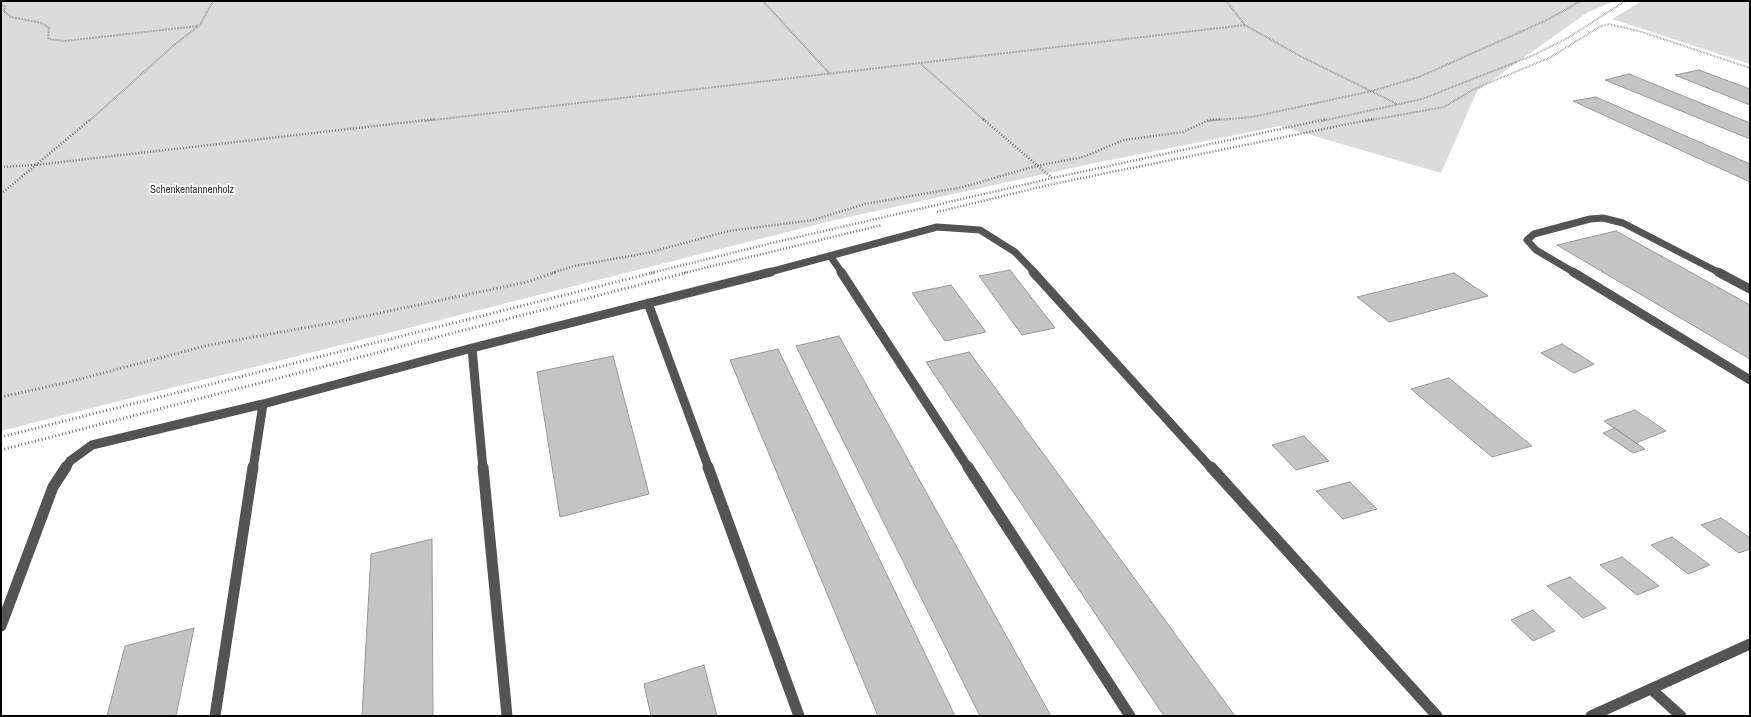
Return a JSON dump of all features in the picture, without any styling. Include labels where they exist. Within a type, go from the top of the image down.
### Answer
[{"type":"lane","points":[[1750,289],[1623,223],[1603,218],[1590,219],[1534,234],[1527,240],[1536,250],[1750,380]]},
{"type":"lane","points":[[1,626],[53,487],[70,460],[92,445],[263,404],[472,348],[831,257],[937,227],[980,230],[1015,252],[1437,716]]},
{"type":"lane","points":[[831,257],[1130,716]]},
{"type":"lane","points":[[648,303],[799,716]]},
{"type":"lane","points":[[472,348],[507,716]]},
{"type":"lane","points":[[215,716],[263,404]]},
{"type":"lane","points":[[1591,716],[1750,644]]},
{"type":"lane","points":[[1651,689],[1681,716]]},
{"type":"path","points":[[1,194],[174,45],[200,26],[213,1]]},
{"type":"path","points":[[763,1],[830,74]]},
{"type":"path","points":[[1226,1],[1245,25],[1300,56],[1398,104]]},
{"type":"path","points":[[1,397],[65,383],[209,345],[337,322],[517,284],[574,266],[647,253],[729,231],[813,220],[865,204],[964,187],[1036,166],[1083,158],[1124,140],[1183,132],[1209,120],[1252,117],[1372,91],[1419,77],[1476,53],[1547,20],[1581,1]]},
{"type":"path","points":[[1,437],[772,243],[1053,178],[1422,99],[1484,73],[1534,55],[1571,36],[1625,1]]},
{"type":"path","points":[[1,5],[5,6],[4,11],[11,17],[42,23],[48,28],[48,39],[65,40],[109,37],[200,26]]},
{"type":"path","points":[[1,167],[36,165],[1245,25]]},
{"type":"path","points":[[920,64],[1036,166],[1053,178]]},
{"type":"green space","name":"Schenkentannenholz","points":[[1,1],[1615,1],[1588,12],[1477,91],[1441,173],[1280,126],[1090,164],[835,220],[1,431]]},
{"type":"green space","points":[[1642,1],[1750,1],[1750,64],[1612,19]]},
{"type":"building","points":[[1699,70],[1750,89],[1750,105],[1675,75]]},
{"type":"building","points":[[1629,74],[1750,123],[1750,139],[1605,80]]},
{"type":"building","points":[[1596,97],[1750,164],[1750,182],[1573,101]]},
{"type":"building","points":[[1616,231],[1750,305],[1750,359],[1557,245]]},
{"type":"building","points":[[1010,270],[1055,328],[1022,335],[979,276]]},
{"type":"building","points":[[1454,273],[1488,296],[1389,322],[1357,297]]},
{"type":"building","points":[[951,285],[986,332],[945,341],[912,293]]},
{"type":"building","points":[[839,336],[1051,716],[980,716],[796,346]]},
{"type":"building","points":[[1562,344],[1594,364],[1574,373],[1541,353]]},
{"type":"building","points":[[778,349],[955,716],[878,716],[730,360]]},
{"type":"building","points":[[969,352],[1235,716],[1164,716],[926,362]]},
{"type":"building","points":[[613,356],[649,494],[560,517],[537,372]]},
{"type":"building","points":[[1449,378],[1532,446],[1492,457],[1411,389]]},
{"type":"building","points":[[1635,410],[1666,431],[1636,443],[1604,421]]},
{"type":"building","points":[[1615,428],[1645,449],[1633,453],[1603,433]]},
{"type":"building","points":[[1304,436],[1329,461],[1296,470],[1272,445]]},
{"type":"building","points":[[1350,482],[1377,509],[1343,519],[1316,491]]},
{"type":"building","points":[[1721,518],[1750,538],[1750,549],[1739,553],[1701,525]]},
{"type":"building","points":[[1672,537],[1710,565],[1688,574],[1651,545]]},
{"type":"building","points":[[432,539],[433,716],[362,716],[371,554]]},
{"type":"building","points":[[1622,557],[1659,586],[1637,595],[1600,565]]},
{"type":"building","points":[[1570,577],[1606,608],[1583,618],[1547,586]]},
{"type":"building","points":[[1533,610],[1555,631],[1533,641],[1511,620]]},
{"type":"building","points":[[194,628],[176,716],[107,716],[125,646]]},
{"type":"building","points":[[704,665],[717,716],[651,716],[644,684]]}]
